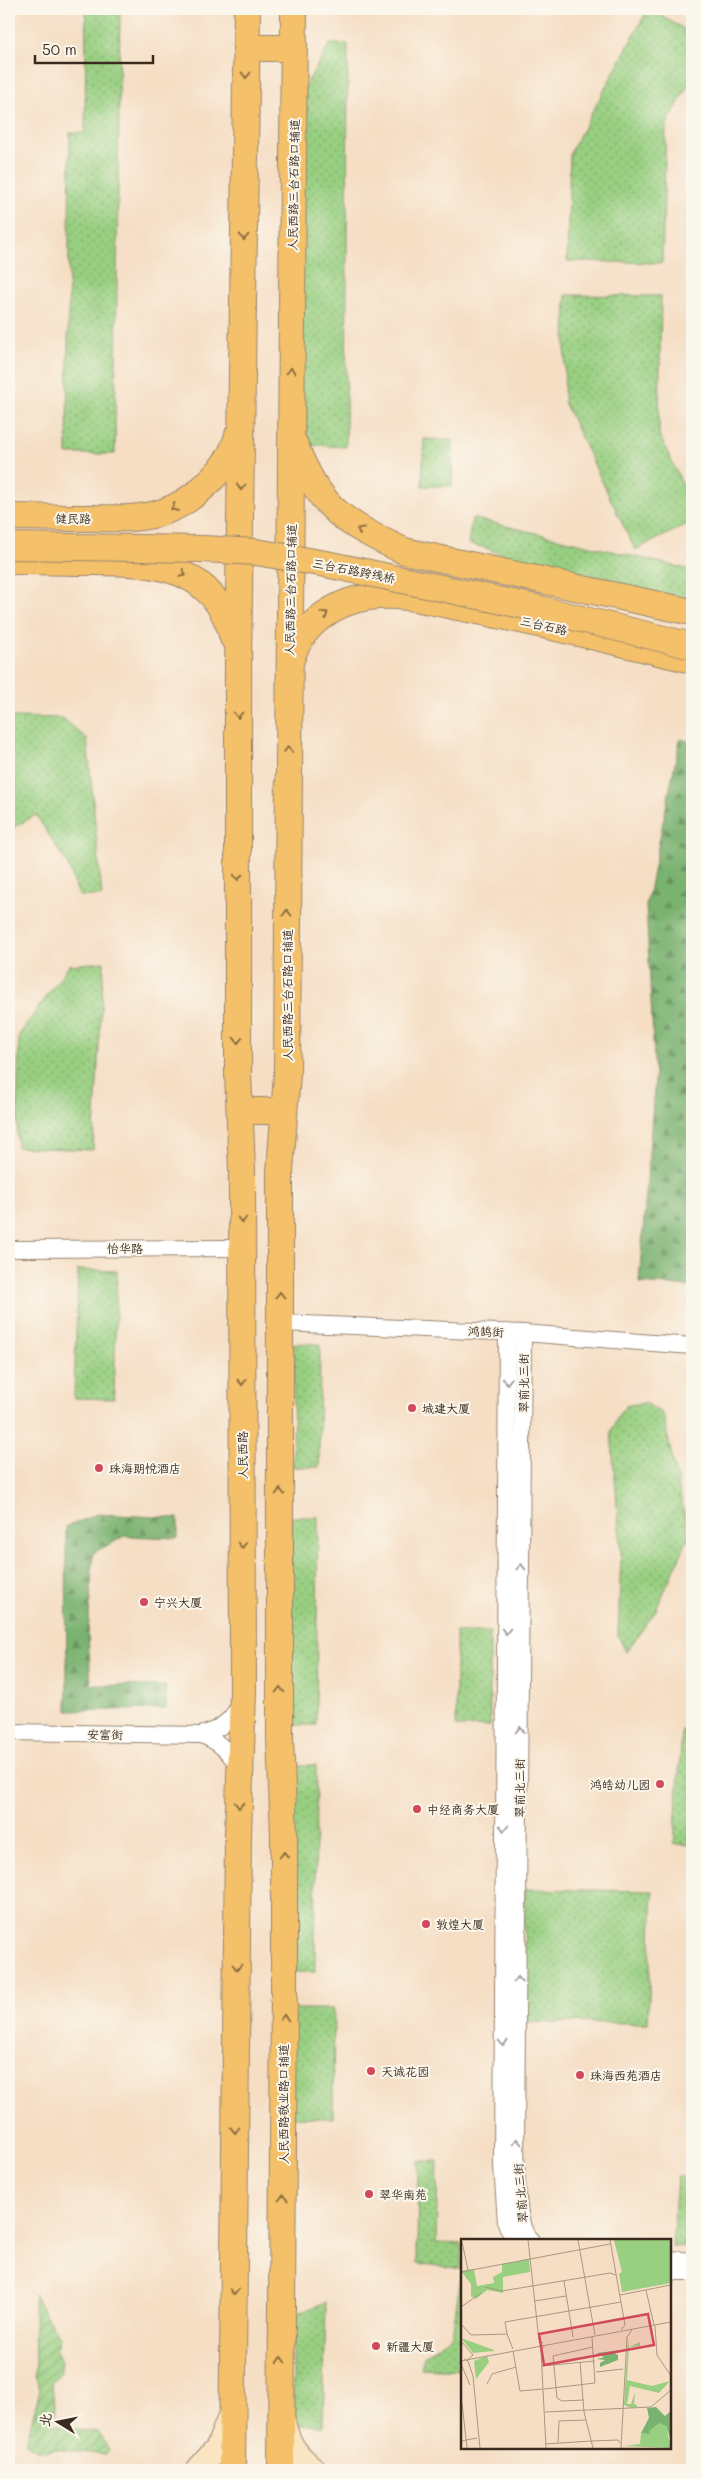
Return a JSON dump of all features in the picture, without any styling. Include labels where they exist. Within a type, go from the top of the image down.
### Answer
[{"type":"main road","name":"人民西路三台石路口辅道","points":[[280,1323],[280,1171],[287,1064],[290,419],[295,11]]},
{"type":"main road","points":[[246,12],[238,666],[240,1111],[284,1112]]},
{"type":"main road","points":[[246,48],[294,48]]},
{"type":"main road","name":"健民路","points":[[9,517],[137,520],[173,509],[190,500],[203,489],[223,466],[237,439],[242,417]]},
{"type":"main road","points":[[290,419],[295,444],[303,466],[328,504],[339,516],[362,531],[404,551],[692,612]]},
{"type":"main road","name":"三台石路跨线桥","points":[[9,532],[204,534],[257,538],[531,591],[692,627]]},
{"type":"main road","name":"三台石路跨线桥","points":[[9,546],[203,549],[256,552],[326,564],[536,608],[692,646]]},
{"type":"main road","points":[[9,561],[136,562],[174,570],[200,583],[212,595],[228,620],[238,666]]},
{"type":"main road","name":"三台石路","points":[[289,667],[294,648],[304,634],[314,623],[337,606],[369,596],[395,595],[531,621],[692,660]]},
{"type":"main road","name":"人民西路","points":[[240,1111],[242,1171],[243,1693],[240,1770]]},
{"type":"main road","name":"人民西路敬业路口辅道","points":[[280,1323],[280,1738],[284,1834],[281,2470]]},
{"type":"main road","points":[[232,2470],[240,1770]]},
{"type":"main road","points":[[198,2470],[218,2447],[233,2407]]},
{"type":"main road","points":[[281,2409],[289,2443],[298,2455],[315,2470]]},
{"type":"street","name":"怡华路","points":[[9,1249],[242,1248]]},
{"type":"street","name":"鸿鹄街","points":[[280,1323],[515,1332],[692,1346]]},
{"type":"street","name":"翠前北三街","points":[[514,2239],[506,2223],[502,2165],[515,1332]]},
{"type":"street","name":"翠前北三街","points":[[515,1332],[516,2139],[519,2207],[522,2224],[530,2239]]},
{"type":"street","name":"安富街","points":[[201,1735],[212,1732],[236,1713],[243,1693]]},
{"type":"street","name":"安富街","points":[[9,1732],[201,1735],[211,1738],[226,1750],[240,1770]]},
{"type":"street","points":[[671,2259],[692,2261]]},
{"type":"street","points":[[671,2272],[692,2272]]},
{"type":"green space","points":[[86,9],[120,9],[115,454],[67,454],[70,133],[85,133]]},
{"type":"green space","points":[[648,9],[692,33],[692,78],[666,126],[662,263],[567,261],[570,153]]},
{"type":"green space","points":[[330,44],[348,44],[346,447],[309,445],[298,366],[304,88]]},
{"type":"green space","points":[[566,295],[661,296],[659,434],[692,505],[692,522],[635,550],[564,402]]},
{"type":"green space","points":[[424,439],[453,440],[452,486],[422,486]]},
{"type":"green space","points":[[472,518],[692,570],[692,610],[553,578],[486,548],[468,544]]},
{"type":"green space","points":[[9,717],[63,718],[87,739],[102,896],[79,896],[68,865],[36,815],[12,828],[9,823]]},
{"type":"green space","points":[[680,739],[692,742],[692,1287],[639,1283],[655,1077],[646,906]]},
{"type":"green space","points":[[104,962],[93,1150],[17,1147],[19,1035],[69,965]]},
{"type":"green space","points":[[78,1270],[117,1271],[114,1399],[74,1398]]},
{"type":"green space","points":[[294,1343],[320,1344],[319,1467],[293,1467]]},
{"type":"green space","points":[[645,1403],[663,1414],[689,1537],[655,1612],[626,1652],[618,1635],[621,1553],[611,1432],[619,1414],[627,1405]]},
{"type":"green space","points":[[97,1514],[178,1518],[178,1538],[125,1536],[93,1553],[88,1635],[91,1685],[166,1686],[166,1709],[67,1711],[66,1527]]},
{"type":"green space","points":[[291,1517],[318,1517],[316,1725],[290,1725]]},
{"type":"green space","points":[[456,1632],[490,1632],[490,1726],[456,1727]]},
{"type":"green space","points":[[682,1729],[692,1729],[692,1845],[674,1844]]},
{"type":"green space","points":[[290,1765],[316,1765],[315,1972],[289,1972]]},
{"type":"green space","points":[[525,1889],[653,1891],[648,2023],[523,2022]]},
{"type":"green space","points":[[292,2009],[334,2009],[333,2118],[291,2117]]},
{"type":"green space","points":[[418,2161],[438,2161],[436,2243],[461,2244],[461,2269],[417,2263]]},
{"type":"green space","points":[[677,2176],[692,2177],[692,2247],[672,2246]]},
{"type":"green space","points":[[461,2276],[461,2370],[421,2368],[424,2356],[452,2335]]},
{"type":"green space","points":[[34,2295],[60,2339],[56,2351],[61,2368],[52,2383],[55,2415],[52,2424],[99,2433],[110,2451],[106,2455],[54,2449],[46,2452],[36,2450],[26,2443],[40,2389],[35,2377]]},
{"type":"green space","points":[[326,2302],[323,2426],[292,2425],[294,2315]]},
{"type":"place","name":"城建大厦","points":[[412,1408]]},
{"type":"place","name":"珠海朗悦酒店","points":[[99,1468]]},
{"type":"place","name":"宁兴大厦","points":[[144,1602]]},
{"type":"place","name":"鸿皓幼儿园","points":[[660,1784]]},
{"type":"place","name":"中经商务大厦","points":[[417,1809]]},
{"type":"place","name":"敦煌大厦","points":[[426,1924]]},
{"type":"place","name":"天诚花园","points":[[371,2071]]},
{"type":"place","name":"珠海西苑酒店","points":[[580,2075]]},
{"type":"place","name":"翠华南苑","points":[[369,2194]]},
{"type":"place","name":"新疆大厦","points":[[376,2346]]}]
